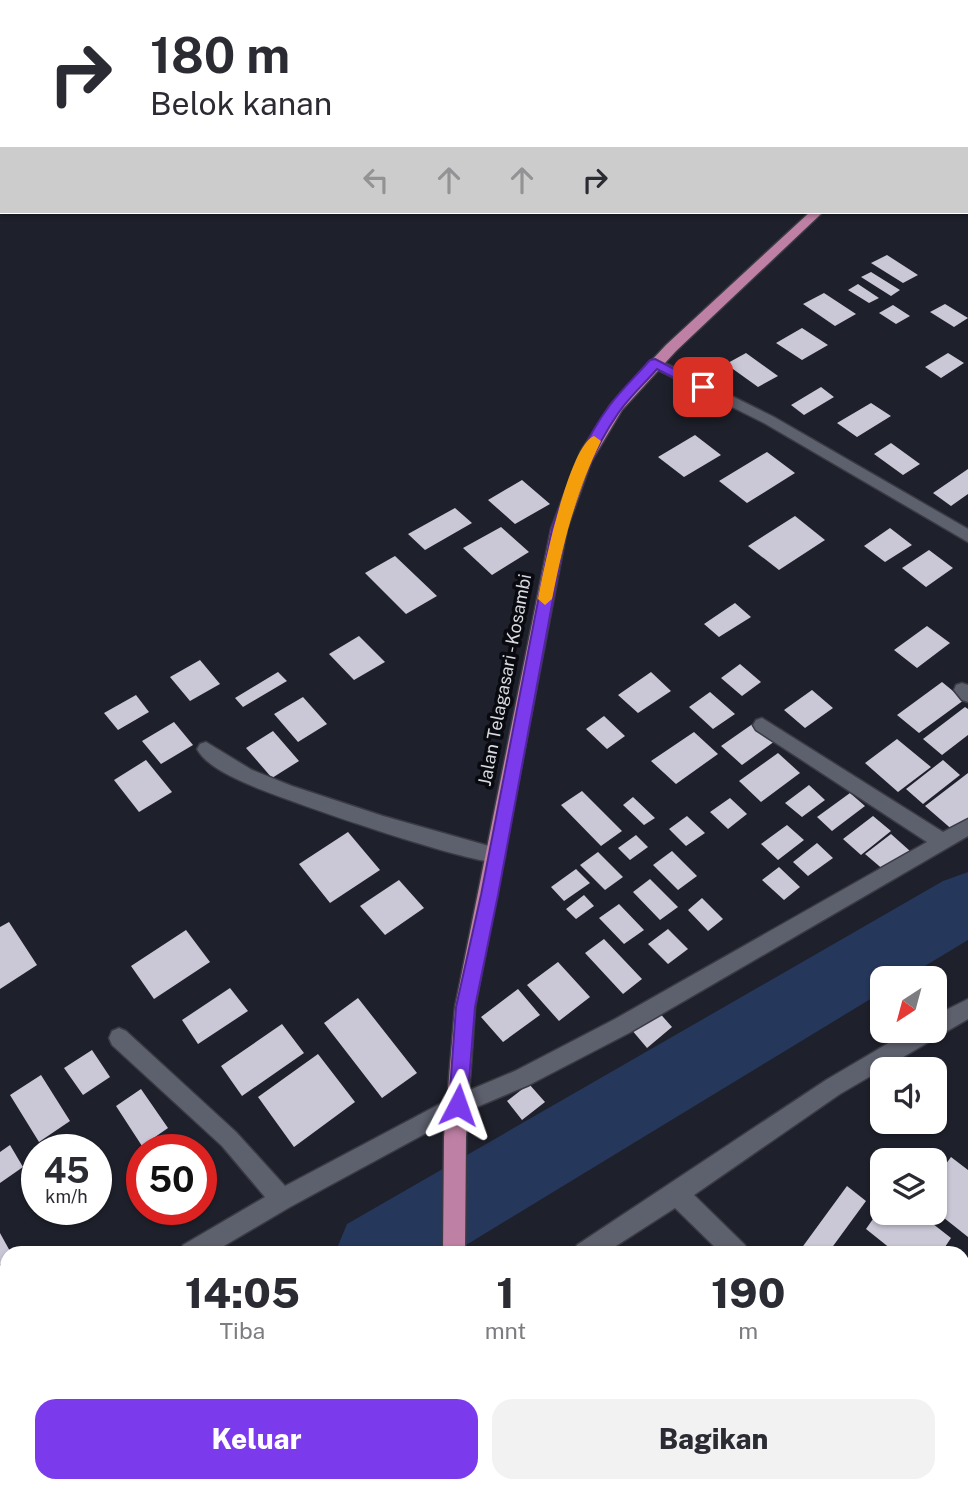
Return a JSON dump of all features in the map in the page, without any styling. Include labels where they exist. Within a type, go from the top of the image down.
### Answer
[{"type":"main road","name":"Jalan Telagasari - Kosambi","points":[[454,1246],[455,1138],[466,1007],[559,529],[576,479],[594,441],[614,409],[655,363],[776,247],[815,214]]},
{"type":"street","points":[[655,363],[769,420],[968,536]]},
{"type":"street","points":[[762,724],[943,842]]},
{"type":"street","points":[[206,749],[238,773],[279,789],[405,832],[496,856]]},
{"type":"street","points":[[203,1246],[282,1199],[458,1105],[522,1078],[622,1026],[968,827]]},
{"type":"street","points":[[947,1020],[968,1008]]},
{"type":"street","points":[[118,1038],[229,1139],[282,1199]]},
{"type":"street","points":[[596,1246],[833,1087],[907,1043]]},
{"type":"street","points":[[677,1194],[730,1246]]},
{"type":"building","points":[[887,255],[918,275],[903,283],[871,263]]},
{"type":"building","points":[[871,272],[900,290],[891,296],[861,277]]},
{"type":"building","points":[[858,284],[879,298],[869,303],[848,290]]},
{"type":"building","points":[[824,293],[856,314],[835,326],[803,304]]},
{"type":"building","points":[[945,304],[968,318],[954,327],[930,312]]},
{"type":"building","points":[[893,305],[910,316],[896,324],[879,313]]},
{"type":"building","points":[[802,328],[828,345],[802,360],[776,343]]},
{"type":"building","points":[[746,353],[778,376],[758,387],[726,364]]},
{"type":"building","points":[[948,353],[964,363],[941,378],[925,367]]},
{"type":"building","points":[[821,387],[834,397],[804,415],[791,405]]},
{"type":"building","points":[[871,403],[891,416],[857,437],[837,423]]},
{"type":"building","points":[[695,435],[721,455],[684,477],[658,457]]},
{"type":"building","points":[[891,443],[920,464],[903,475],[874,454]]},
{"type":"building","points":[[767,452],[795,473],[747,503],[719,481]]},
{"type":"building","points":[[968,469],[968,494],[951,506],[933,493]]},
{"type":"building","points":[[522,480],[550,504],[515,524],[488,500]]},
{"type":"building","points":[[455,508],[472,523],[425,550],[408,534]]},
{"type":"building","points":[[795,516],[825,540],[779,570],[748,546]]},
{"type":"building","points":[[501,527],[529,552],[492,575],[463,548]]},
{"type":"building","points":[[890,528],[912,545],[885,562],[864,546]]},
{"type":"building","points":[[929,550],[953,568],[926,587],[902,568]]},
{"type":"building","points":[[395,556],[437,596],[406,614],[365,573]]},
{"type":"building","points":[[735,603],[751,617],[719,637],[704,624]]},
{"type":"building","points":[[927,626],[950,643],[917,668],[894,650]]},
{"type":"building","points":[[359,636],[385,662],[354,680],[329,654]]},
{"type":"building","points":[[200,660],[220,684],[190,701],[170,677]]},
{"type":"building","points":[[740,664],[761,682],[742,696],[721,678]]},
{"type":"building","points":[[278,672],[287,681],[243,707],[235,698]]},
{"type":"building","points":[[651,672],[671,691],[638,713],[618,695]]},
{"type":"building","points":[[942,682],[964,700],[919,733],[897,715]]},
{"type":"building","points":[[812,690],[833,708],[805,728],[784,710]]},
{"type":"building","points":[[710,692],[735,714],[713,729],[689,707]]},
{"type":"building","points":[[136,695],[149,712],[118,730],[104,713]]},
{"type":"building","points":[[303,697],[327,724],[298,742],[274,714]]},
{"type":"building","points":[[965,707],[968,709],[968,735],[942,755],[923,739]]},
{"type":"building","points":[[604,716],[625,736],[607,749],[586,729]]},
{"type":"building","points":[[174,722],[193,745],[161,764],[142,741]]},
{"type":"building","points":[[754,723],[775,741],[742,765],[721,746]]},
{"type":"building","points":[[273,731],[299,761],[272,778],[246,748]]},
{"type":"building","points":[[694,732],[718,754],[676,784],[651,761]]},
{"type":"building","points":[[897,739],[931,767],[898,792],[865,763]]},
{"type":"building","points":[[778,753],[800,773],[761,802],[739,781]]},
{"type":"building","points":[[146,760],[172,792],[139,812],[114,780]]},
{"type":"building","points":[[943,760],[960,775],[923,804],[906,789]]},
{"type":"building","points":[[968,773],[968,821],[955,832],[925,806]]},
{"type":"building","points":[[809,785],[825,800],[802,817],[785,803]]},
{"type":"building","points":[[582,791],[622,831],[601,846],[561,805]]},
{"type":"building","points":[[850,793],[865,806],[832,831],[817,817]]},
{"type":"building","points":[[633,797],[655,818],[644,825],[623,805]]},
{"type":"building","points":[[730,798],[747,814],[728,829],[710,812]]},
{"type":"building","points":[[687,816],[705,833],[686,846],[669,829]]},
{"type":"building","points":[[873,816],[891,831],[861,855],[843,839]]},
{"type":"building","points":[[787,825],[804,840],[778,860],[761,844]]},
{"type":"building","points":[[348,832],[380,870],[330,903],[299,864]]},
{"type":"building","points":[[891,834],[910,851],[885,871],[865,854]]},
{"type":"building","points":[[636,835],[648,847],[630,860],[618,848]]},
{"type":"building","points":[[817,843],[833,858],[808,876],[793,862]]},
{"type":"building","points":[[672,851],[697,876],[678,890],[653,865]]},
{"type":"building","points":[[598,852],[623,877],[605,890],[580,865]]},
{"type":"building","points":[[779,867],[800,887],[784,900],[762,880]]},
{"type":"building","points":[[576,869],[590,883],[564,901],[551,887]]},
{"type":"building","points":[[650,879],[678,907],[660,920],[633,892]]},
{"type":"building","points":[[399,880],[424,908],[385,935],[360,906]]},
{"type":"building","points":[[584,895],[594,906],[576,919],[566,909]]},
{"type":"building","points":[[702,898],[723,919],[708,931],[688,910]]},
{"type":"building","points":[[619,904],[644,930],[624,944],[599,918]]},
{"type":"building","points":[[9,922],[37,965],[0,989],[0,927]]},
{"type":"building","points":[[668,929],[688,949],[668,964],[648,944]]},
{"type":"building","points":[[186,930],[210,962],[154,999],[131,966]]},
{"type":"building","points":[[604,939],[642,979],[623,994],[585,953]]},
{"type":"building","points":[[558,962],[590,997],[559,1021],[527,985]]},
{"type":"building","points":[[230,988],[248,1011],[198,1044],[182,1020]]},
{"type":"building","points":[[518,989],[540,1015],[503,1042],[481,1017]]},
{"type":"building","points":[[358,998],[417,1073],[382,1098],[324,1023]]},
{"type":"building","points":[[656,1009],[672,1027],[647,1048],[631,1029]]},
{"type":"building","points":[[282,1024],[304,1053],[242,1096],[221,1066]]},
{"type":"building","points":[[92,1050],[110,1077],[83,1095],[64,1068]]},
{"type":"building","points":[[318,1054],[355,1102],[294,1147],[258,1097]]},
{"type":"building","points":[[41,1075],[70,1121],[51,1134],[34,1134],[10,1095]]},
{"type":"building","points":[[529,1084],[545,1102],[522,1120],[507,1101]]},
{"type":"building","points":[[141,1089],[168,1128],[159,1134],[134,1134],[116,1106]]},
{"type":"building","points":[[10,1145],[21,1168],[0,1183],[0,1152]]},
{"type":"building","points":[[951,1157],[968,1170],[968,1237],[947,1220],[947,1162]]},
{"type":"building","points":[[847,1186],[866,1201],[833,1246],[803,1246]]},
{"type":"building","points":[[870,1223],[934,1225],[951,1238],[946,1246],[887,1246],[866,1229]]},
{"type":"building","points":[[0,1233],[7,1246],[0,1246]]},
{"type":"waterway","points":[[388,1246],[968,903]]},
{"type":"slow traffic","points":[[545,599],[559,529],[576,479],[594,441]]},
{"type":"route","points":[[458,1105],[466,1007],[559,529],[576,479],[594,441],[614,409],[655,363],[703,387]]}]
